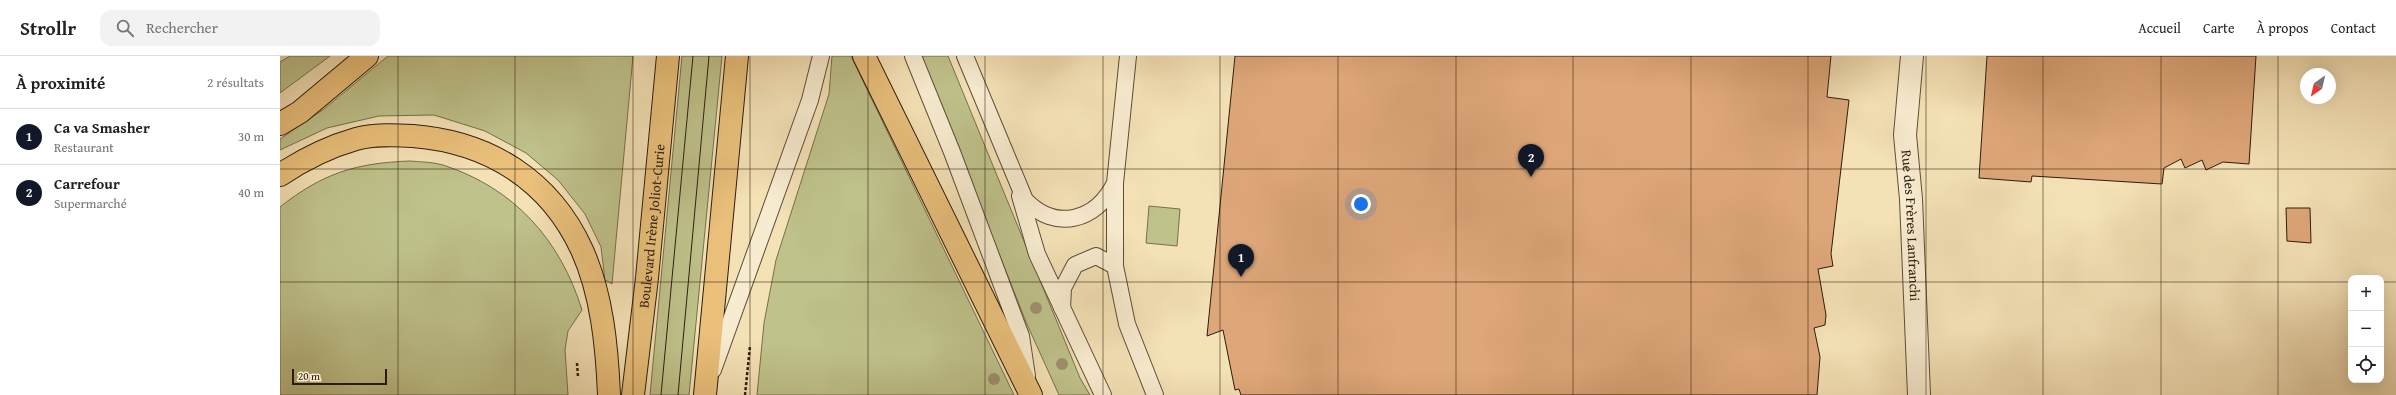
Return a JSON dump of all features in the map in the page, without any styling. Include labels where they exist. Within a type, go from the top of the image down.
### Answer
[{"type":"main road","points":[[280,124],[300,112],[367,56]]},
{"type":"main road","name":"Boulevard Irène Joliot-Curie","points":[[633,395],[647,278],[668,56]]},
{"type":"main road","points":[[705,394],[737,56]]},
{"type":"main road","points":[[864,56],[1030,394]]},
{"type":"main road","points":[[280,175],[302,160],[332,147],[358,139],[393,135],[438,138],[480,150],[512,166],[542,191],[564,219],[582,250],[596,289],[609,395]]},
{"type":"street","name":"Rue des Frères Lanfranchi","points":[[1912,56],[1905,135],[1911,199],[1919,395]]},
{"type":"lane","points":[[705,394],[810,100],[821,56]]},
{"type":"lane","points":[[912,56],[952,152],[1021,336],[1030,394]]},
{"type":"lane","points":[[965,56],[1016,181],[1025,200],[1036,212],[1052,218],[1066,219],[1083,215],[1097,208],[1108,196],[1115,183]]},
{"type":"lane","points":[[1128,56],[1115,183],[1115,266],[1127,324],[1155,395]]},
{"type":"lane","points":[[1016,181],[1037,254],[1103,395]]},
{"type":"lane","points":[[1062,310],[1063,288],[1075,265],[1096,256],[1115,266]]},
{"type":"path","points":[[577,360],[578,380]]},
{"type":"green space","points":[[290,56],[330,56],[280,93],[280,62]]},
{"type":"green space","points":[[388,56],[633,56],[612,284],[605,280],[601,247],[585,214],[558,180],[526,153],[485,131],[434,115],[379,116],[327,128],[280,150],[280,139],[324,109]]},
{"type":"green space","points":[[682,56],[722,56],[689,395],[650,395]]},
{"type":"green space","points":[[832,56],[851,56],[1014,395],[757,395],[764,323],[776,260],[829,94]]},
{"type":"green space","points":[[921,56],[948,56],[1080,378],[1090,395],[1059,395],[1026,322]]},
{"type":"green space","points":[[410,161],[443,165],[492,187],[512,202],[531,220],[547,239],[573,284],[582,310],[568,331],[565,350],[568,395],[280,395],[280,207],[311,186],[341,172],[356,167],[373,164]]},
{"type":"green space","points":[[1149,206],[1180,209],[1177,246],[1146,243]]},
{"type":"building","points":[[1235,56],[1831,56],[1827,97],[1849,100],[1831,254],[1833,266],[1818,269],[1826,315],[1825,325],[1814,328],[1820,357],[1817,395],[1241,395],[1239,389],[1235,390],[1223,330],[1207,336]]},
{"type":"building","points":[[1987,56],[2256,56],[2249,164],[2223,162],[2206,170],[2202,160],[2185,168],[2181,159],[2164,168],[2162,184],[2032,176],[2031,182],[1979,178]]},
{"type":"building","points":[[2286,208],[2310,208],[2311,243],[2287,241]]},
{"type":"tram line","points":[[661,395],[693,56]]},
{"type":"tram line","points":[[678,395],[709,56]]},
{"type":"place","name":"Carrefour","points":[[1531,177]]},
{"type":"place","name":"Ca va Smasher","points":[[1241,277]]}]
